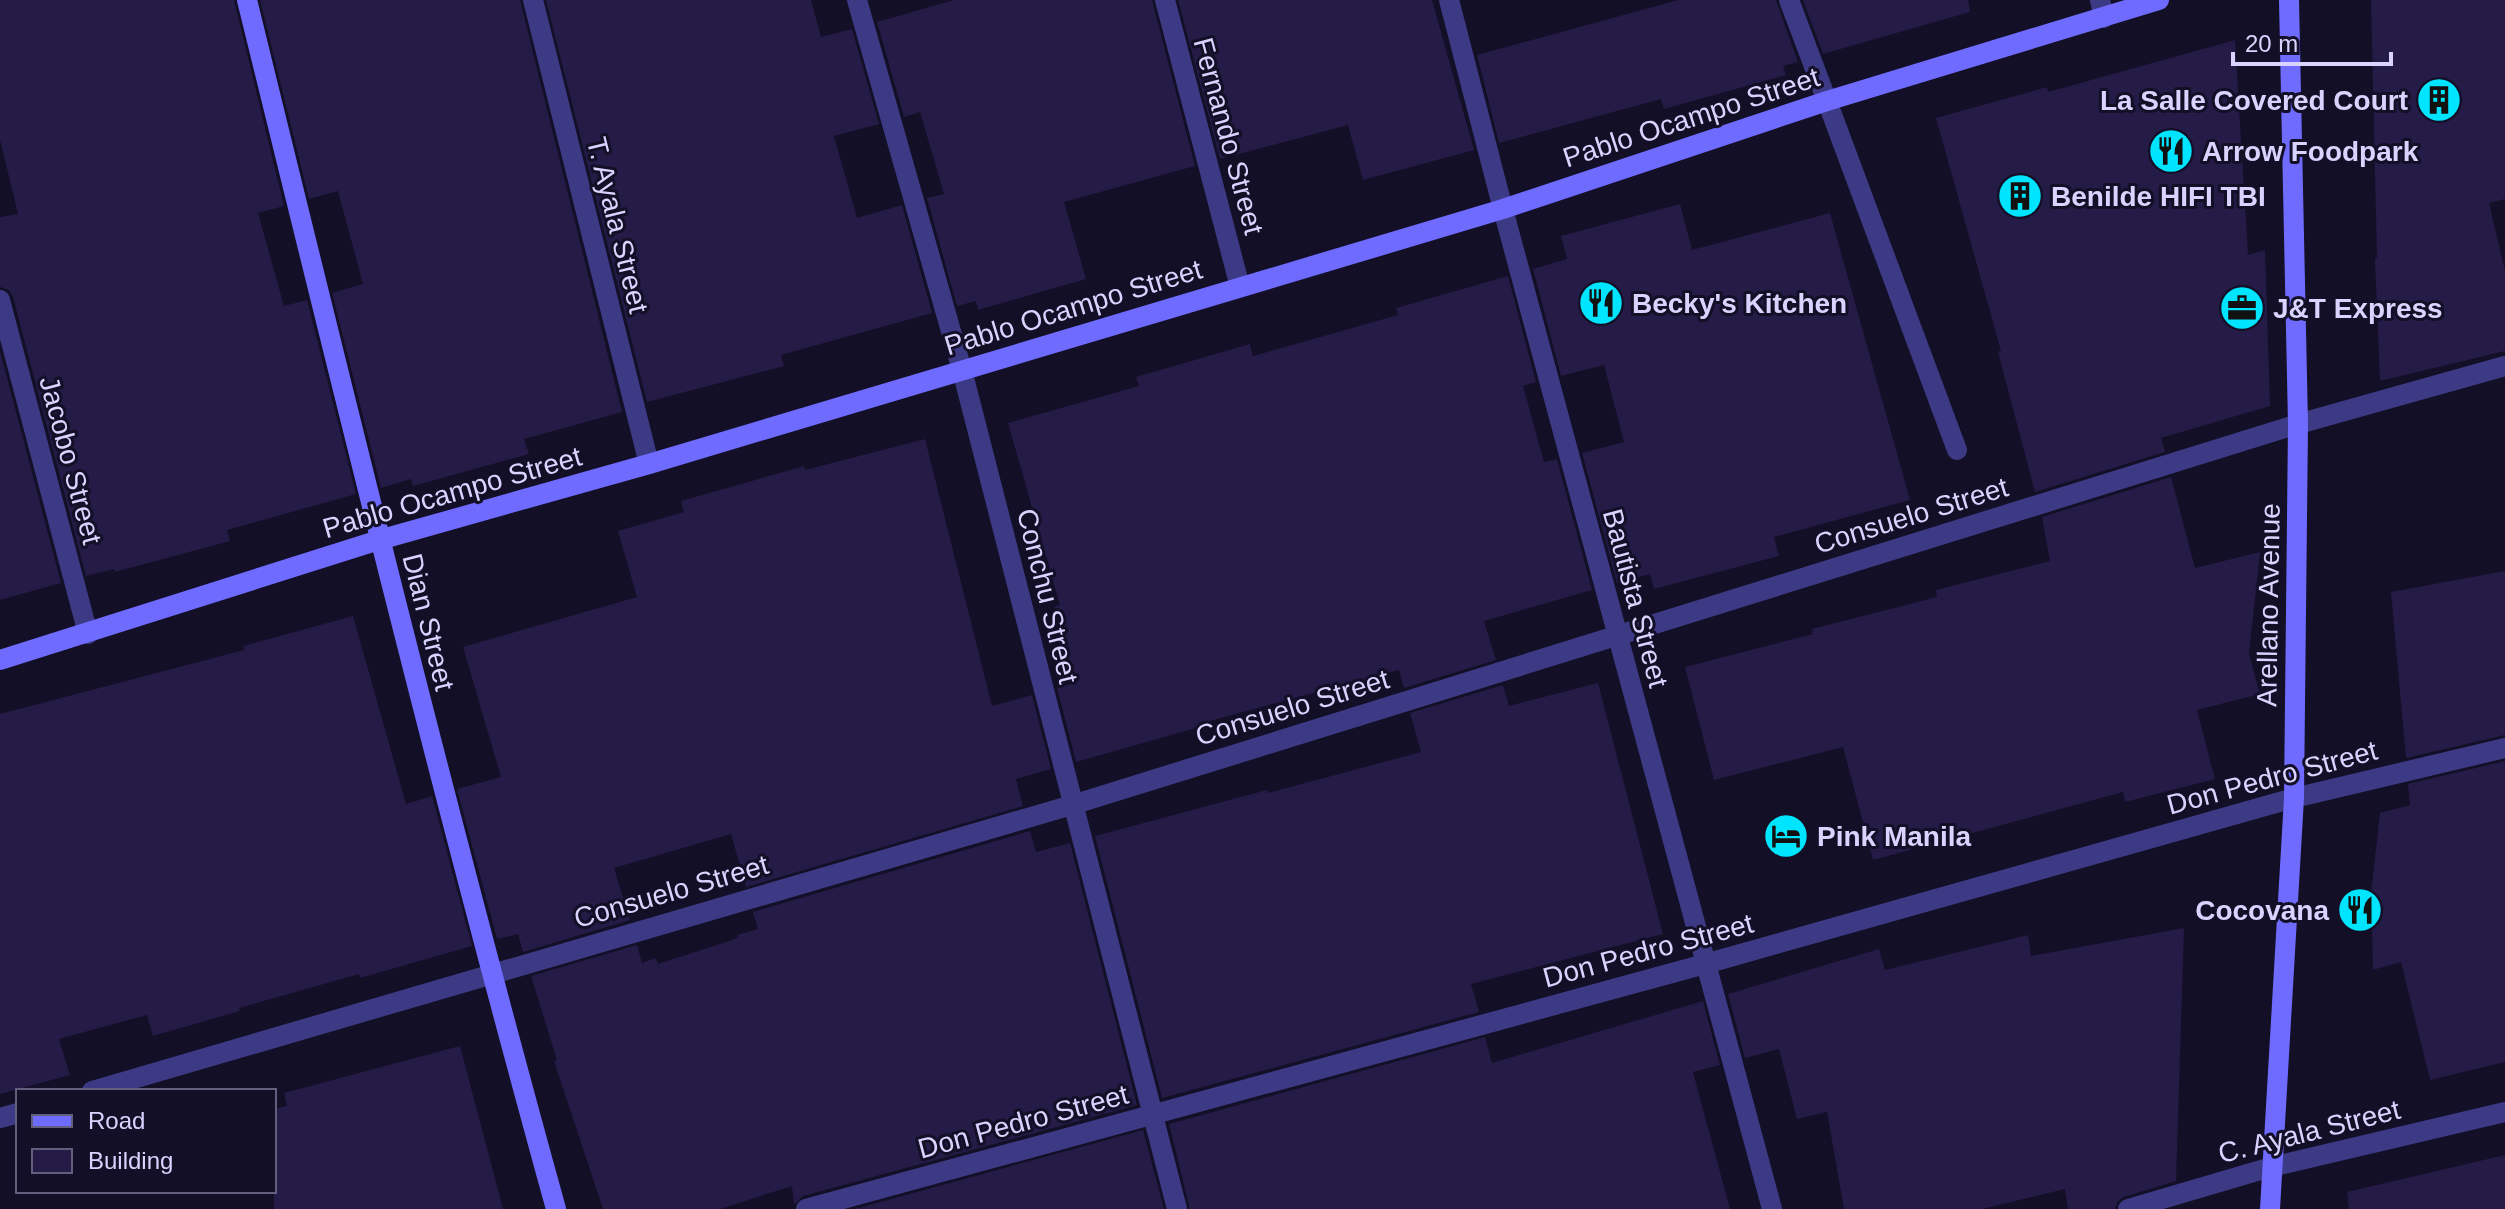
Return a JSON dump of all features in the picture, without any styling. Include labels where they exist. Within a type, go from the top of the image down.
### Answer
[{"type":"main road","name":"Dian Street","points":[[247,0],[379,540],[491,973],[556,1209]]},
{"type":"main road","name":"Pablo Ocampo Street","points":[[0,660],[379,540],[649,464],[1503,209],[2102,9],[2159,0]]},
{"type":"main road","name":"Arellano Avenue","points":[[2270,1209],[2294,798],[2298,424],[2289,0]]},
{"type":"street","name":"T. Ayala Street","points":[[533,0],[649,464]]},
{"type":"street","name":"Conchu Street","points":[[857,0],[962,370],[1177,1209]]},
{"type":"street","name":"Fernando Street","points":[[1165,0],[1240,287]]},
{"type":"street","name":"Bautista Street","points":[[1449,0],[1772,1209]]},
{"type":"street","points":[[1789,0],[1957,450]]},
{"type":"street","name":"Jacobo Street","points":[[0,300],[88,634]]},
{"type":"street","name":"Consuelo Street","points":[[99,1089],[1072,805],[2298,424],[2505,366]]},
{"type":"street","name":"Don Pedro Street","points":[[806,1209],[1705,964],[2294,798],[2505,748]]},
{"type":"street","name":"C. Ayala Street","points":[[2128,1209],[2271,1167],[2505,1112]]},
{"type":"building","points":[[0,0],[234,0],[284,206],[258,213],[284,306],[307,300],[356,494],[227,530],[230,541],[115,572],[114,569],[86,576],[13,297],[9,290],[0,287],[0,217],[18,214],[0,140]]},
{"type":"building","points":[[260,0],[520,0],[622,412],[524,439],[529,454],[413,486],[411,479],[381,488],[332,293],[363,284],[338,191],[309,199]]},
{"type":"building","points":[[546,0],[811,0],[821,37],[852,29],[879,124],[834,136],[857,218],[902,205],[932,313],[781,355],[784,366],[647,402]]},
{"type":"building","points":[[954,0],[1152,0],[1195,166],[1064,202],[1086,279],[978,310],[976,301],[957,306],[927,198],[944,194],[920,112],[904,117],[877,22]]},
{"type":"building","points":[[1178,0],[1432,0],[1474,150],[1363,180],[1348,125],[1220,159]]},
{"type":"building","points":[[1678,0],[1776,0],[1798,62],[1783,66],[1786,75],[1664,109],[1661,99],[1499,143],[1477,55]]},
{"type":"building","points":[[1803,0],[1968,0],[1970,12],[1823,54]]},
{"type":"building","points":[[2371,0],[2505,0],[2505,199],[2489,203],[2505,271],[2505,351],[2380,381],[2375,259]]},
{"type":"building","points":[[2235,40],[2248,255],[2265,250],[2270,406],[2161,438],[2165,452],[2035,492],[1998,352],[2001,351],[1936,118],[2047,87],[2048,92]]},
{"type":"building","points":[[1680,204],[1692,250],[1830,213],[1910,500],[1774,537],[1779,556],[1654,589],[1650,574],[1617,583],[1582,453],[1624,442],[1604,365],[1561,376],[1533,269],[1567,259],[1561,236]]},
{"type":"building","points":[[1508,276],[1536,382],[1523,386],[1544,462],[1557,459],[1592,590],[1484,621],[1496,660],[1404,688],[1399,670],[1202,723],[1203,726],[1076,762],[1057,688],[1075,683],[1054,607],[1060,605],[1008,423],[1139,386],[1136,377],[1250,344],[1253,356],[1398,315],[1396,308]]},
{"type":"building","points":[[0,351],[61,583],[0,600]]},
{"type":"building","points":[[925,439],[992,706],[1032,695],[1051,769],[1016,779],[1023,806],[746,887],[731,834],[614,868],[630,920],[523,952],[518,934],[497,939],[457,789],[501,777],[463,647],[637,597],[618,531],[684,512],[681,501],[804,466],[805,470]]},
{"type":"building","points":[[2171,477],[2195,568],[2260,552],[2249,654],[2260,694],[2197,710],[2215,779],[2125,802],[2123,792],[1873,860],[1843,747],[1714,780],[1685,667],[1813,634],[1812,629],[1937,597],[1936,590],[2050,561],[2042,517]]},
{"type":"building","points":[[2505,571],[2505,735],[2406,758],[2391,592]]},
{"type":"building","points":[[353,616],[406,804],[432,796],[472,946],[360,978],[359,974],[153,1036],[147,1015],[59,1039],[70,1075],[0,1094],[0,714],[244,650],[243,646]]},
{"type":"building","points":[[1598,683],[1663,934],[1471,984],[1479,1012],[1162,1098],[1095,836],[1421,752],[1410,713],[1503,685],[1509,706]]},
{"type":"building","points":[[2505,761],[2505,1062],[2430,1080],[2401,962],[2373,970],[2371,893],[2380,813],[2410,805],[2408,784]]},
{"type":"building","points":[[1030,831],[1036,852],[1070,843],[1137,1105],[803,1196],[794,1205],[792,1186],[720,1209],[603,1209],[554,1061],[557,1060],[531,976],[637,945],[642,963],[656,958],[658,964],[758,929],[753,912]]},
{"type":"building","points":[[2184,928],[2176,1181],[2124,1197],[2115,1209],[2068,1209],[2065,1189],[1982,1209],[1844,1209],[1827,1112],[1797,1119],[1779,1049],[1745,1058],[1728,994],[1879,949],[1885,970],[2028,935],[2031,956]]},
{"type":"building","points":[[1703,1001],[1720,1065],[1693,1072],[1730,1209],[1190,1209],[1169,1124],[1485,1037],[1492,1063]]},
{"type":"building","points":[[460,1046],[503,1209],[274,1209],[276,1109],[287,1106],[284,1093]]},
{"type":"building","points":[[1143,1130],[1164,1209],[855,1209]]},
{"type":"building","points":[[2505,1155],[2505,1209],[2349,1209],[2347,1192]]},
{"type":"place","name":"La Salle Covered Court","points":[[2439,100]]},
{"type":"place","name":"Arrow Foodpark","points":[[2171,151]]},
{"type":"place","name":"Benilde HIFI TBI","points":[[2020,196]]},
{"type":"place","name":"Becky's Kitchen","points":[[1601,303]]},
{"type":"place","name":"J&T Express","points":[[2242,308]]},
{"type":"place","name":"Pink Manila","points":[[1786,836]]},
{"type":"place","name":"Cocovana","points":[[2360,910]]}]
